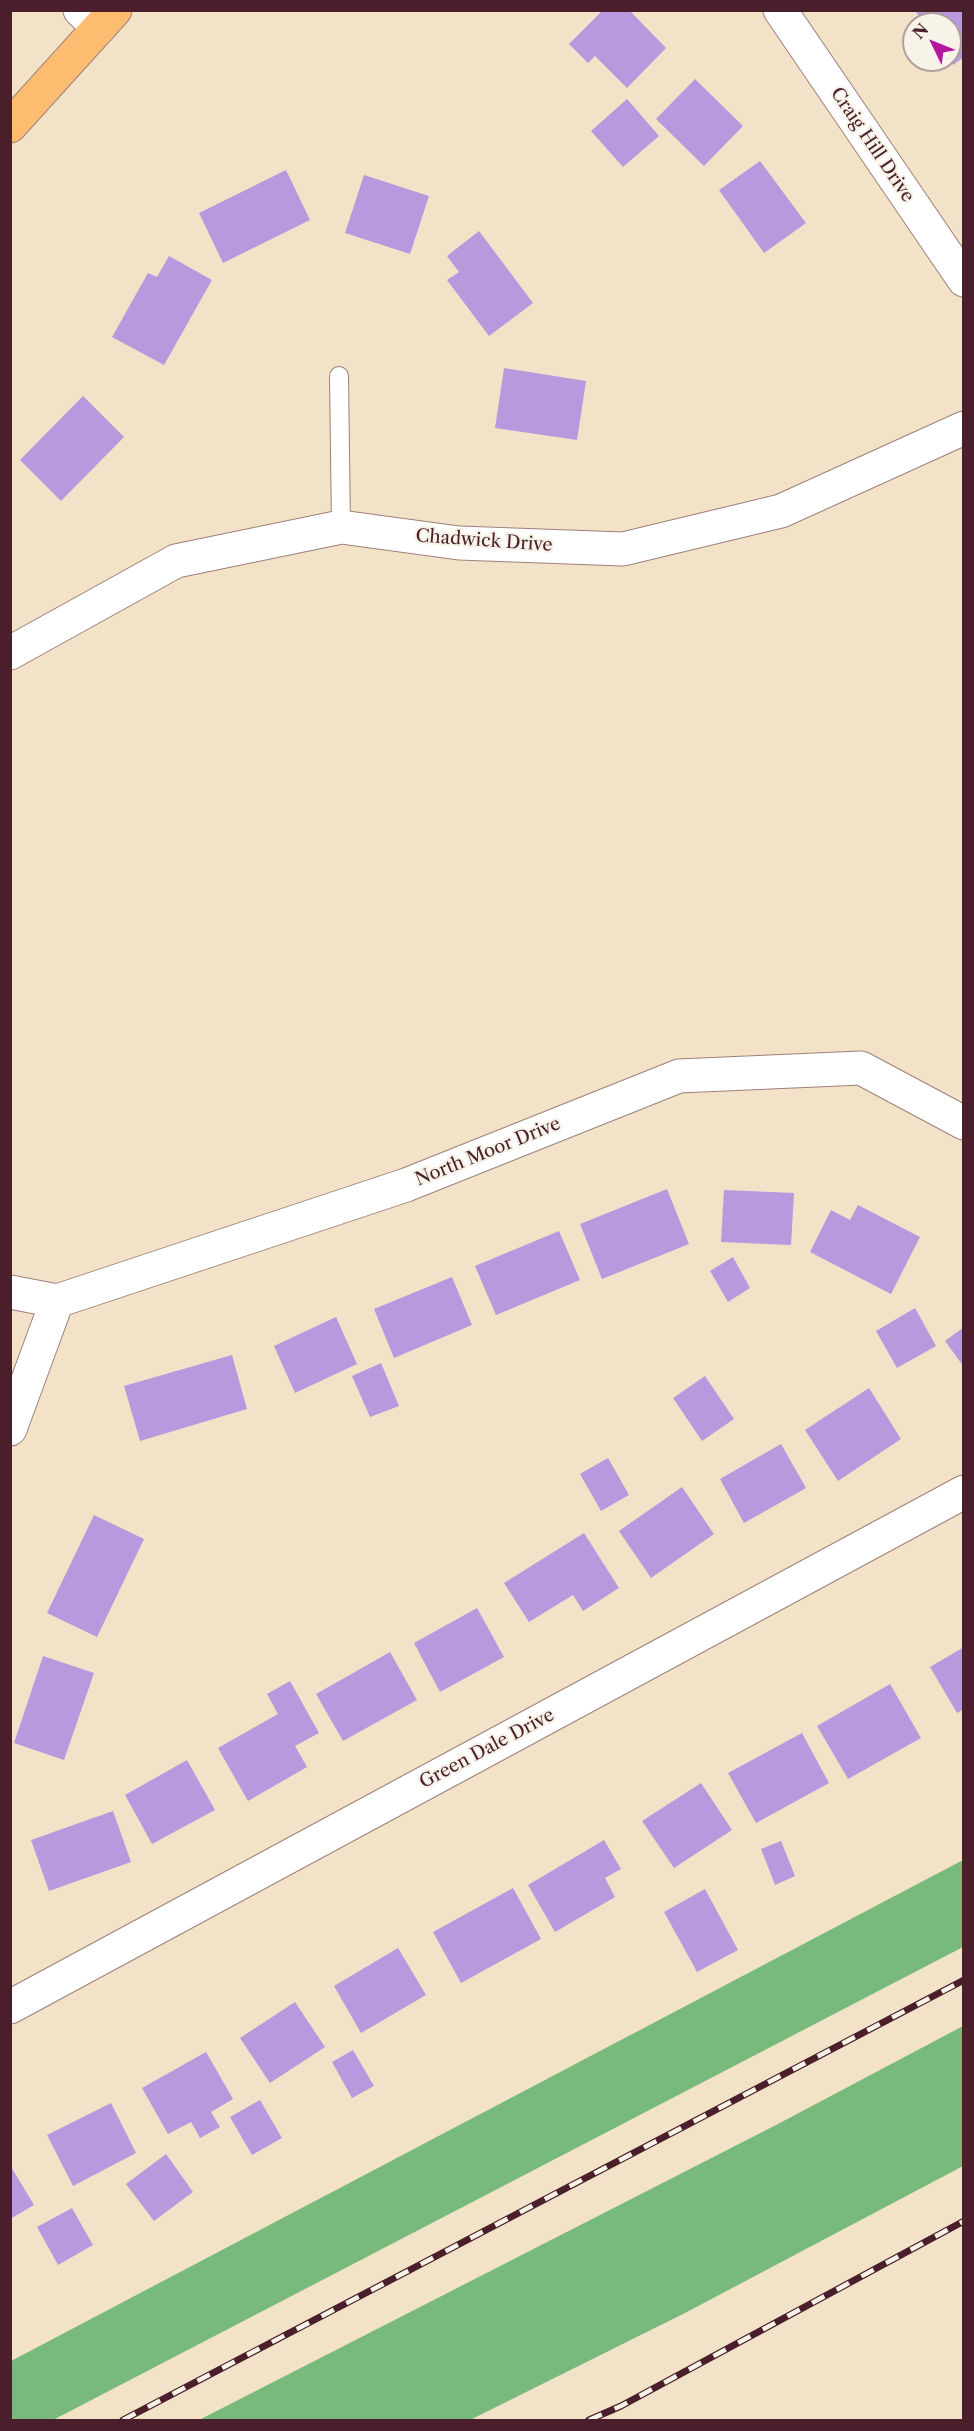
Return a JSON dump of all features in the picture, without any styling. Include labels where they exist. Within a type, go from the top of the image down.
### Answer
[{"type":"main road","points":[[10,126],[98,16]]},
{"type":"street","name":"Craig Hill Drive","points":[[780,10],[963,280]]},
{"type":"street","name":"Chadwick Drive","points":[[10,653],[176,561],[341,527],[459,543],[623,549],[781,511],[963,428]]},
{"type":"street","name":"North Moor Drive","points":[[10,1292],[57,1301],[406,1185],[679,1076],[861,1068],[963,1123]]},
{"type":"street","points":[[10,1429],[57,1301]]},
{"type":"street","name":"Green Dale Drive","points":[[10,2007],[963,1492]]},
{"type":"lane","points":[[339,376],[341,527]]},
{"type":"green space","points":[[963,1860],[963,1947],[53,2420],[11,2420],[11,2361]]},
{"type":"green space","points":[[963,2026],[963,2166],[683,2314],[470,2420],[199,2420],[776,2125]]},
{"type":"building","points":[[603,10],[629,10],[666,48],[627,88],[595,56],[588,63],[569,44]]},
{"type":"building","points":[[915,10],[964,10],[964,57],[962,58],[962,12],[916,12]]},
{"type":"building","points":[[695,79],[743,126],[704,166],[656,119]]},
{"type":"building","points":[[627,99],[659,136],[623,167],[591,131]]},
{"type":"building","points":[[760,161],[806,223],[764,253],[719,190]]},
{"type":"building","points":[[286,170],[310,220],[223,263],[199,213]]},
{"type":"building","points":[[364,175],[429,196],[410,254],[345,233]]},
{"type":"building","points":[[479,231],[533,303],[489,336],[447,280],[459,272],[447,256]]},
{"type":"building","points":[[169,256],[212,280],[164,365],[112,337],[148,273],[157,277]]},
{"type":"building","points":[[504,368],[586,381],[577,440],[495,428]]},
{"type":"building","points":[[83,396],[124,437],[61,501],[20,460]]},
{"type":"building","points":[[667,1189],[689,1244],[602,1279],[580,1224]]},
{"type":"building","points":[[724,1190],[794,1193],[791,1245],[721,1242]]},
{"type":"building","points":[[858,1205],[920,1237],[891,1294],[810,1252],[831,1210],[850,1220]]},
{"type":"building","points":[[559,1231],[580,1280],[496,1315],[475,1266]]},
{"type":"building","points":[[733,1257],[750,1288],[728,1302],[710,1271]]},
{"type":"building","points":[[452,1277],[472,1325],[394,1358],[374,1309]]},
{"type":"building","points":[[915,1308],[936,1346],[897,1368],[876,1331]]},
{"type":"building","points":[[336,1317],[357,1364],[295,1393],[274,1346]]},
{"type":"building","points":[[964,1327],[964,1367],[945,1341]]},
{"type":"building","points":[[232,1355],[247,1409],[140,1441],[124,1386]]},
{"type":"building","points":[[381,1363],[399,1406],[370,1417],[352,1376]]},
{"type":"building","points":[[705,1376],[734,1419],[702,1441],[673,1398]]},
{"type":"building","points":[[869,1388],[901,1439],[838,1481],[805,1430]]},
{"type":"building","points":[[781,1444],[806,1488],[744,1523],[720,1479]]},
{"type":"building","points":[[608,1458],[629,1495],[601,1511],[580,1474]]},
{"type":"building","points":[[682,1487],[714,1534],[651,1578],[619,1531]]},
{"type":"building","points":[[94,1515],[144,1539],[97,1637],[47,1613]]},
{"type":"building","points":[[584,1533],[619,1588],[583,1611],[573,1595],[529,1622],[504,1583]]},
{"type":"building","points":[[477,1608],[504,1657],[440,1692],[414,1643]]},
{"type":"building","points":[[964,1647],[964,1709],[957,1713],[930,1667]]},
{"type":"building","points":[[390,1652],[417,1700],[343,1741],[316,1694]]},
{"type":"building","points":[[43,1656],[94,1673],[64,1760],[14,1743]]},
{"type":"building","points":[[290,1681],[319,1733],[295,1746],[307,1767],[248,1801],[218,1748],[278,1714],[267,1694]]},
{"type":"building","points":[[890,1684],[921,1738],[848,1779],[817,1726]]},
{"type":"building","points":[[802,1733],[829,1783],[756,1823],[728,1773]]},
{"type":"building","points":[[187,1760],[215,1810],[152,1844],[125,1795]]},
{"type":"building","points":[[701,1783],[732,1830],[674,1868],[642,1821]]},
{"type":"building","points":[[113,1811],[131,1862],[49,1891],[31,1840]]},
{"type":"building","points":[[604,1840],[621,1869],[605,1878],[615,1897],[555,1932],[528,1885]]},
{"type":"building","points":[[781,1841],[795,1876],[775,1885],[761,1849]]},
{"type":"building","points":[[513,1888],[541,1939],[461,1983],[433,1932]]},
{"type":"building","points":[[705,1889],[738,1950],[697,1972],[664,1912]]},
{"type":"building","points":[[398,1948],[426,1995],[361,2033],[334,1986]]},
{"type":"building","points":[[295,2002],[325,2047],[270,2083],[240,2038]]},
{"type":"building","points":[[353,2050],[374,2086],[352,2098],[332,2062]]},
{"type":"building","points":[[206,2052],[233,2099],[211,2112],[220,2127],[200,2138],[191,2122],[168,2134],[142,2088]]},
{"type":"building","points":[[260,2100],[282,2138],[252,2155],[230,2117]]},
{"type":"building","points":[[111,2103],[136,2153],[73,2186],[47,2135]]},
{"type":"building","points":[[166,2154],[193,2192],[154,2221],[126,2184]]},
{"type":"building","points":[[10,2165],[34,2205],[10,2219]]},
{"type":"building","points":[[72,2208],[93,2245],[58,2265],[37,2227]]},
{"type":"railway","points":[[123,2420],[964,1980]]},
{"type":"railway","points":[[589,2420],[621,2406],[964,2221]]}]
